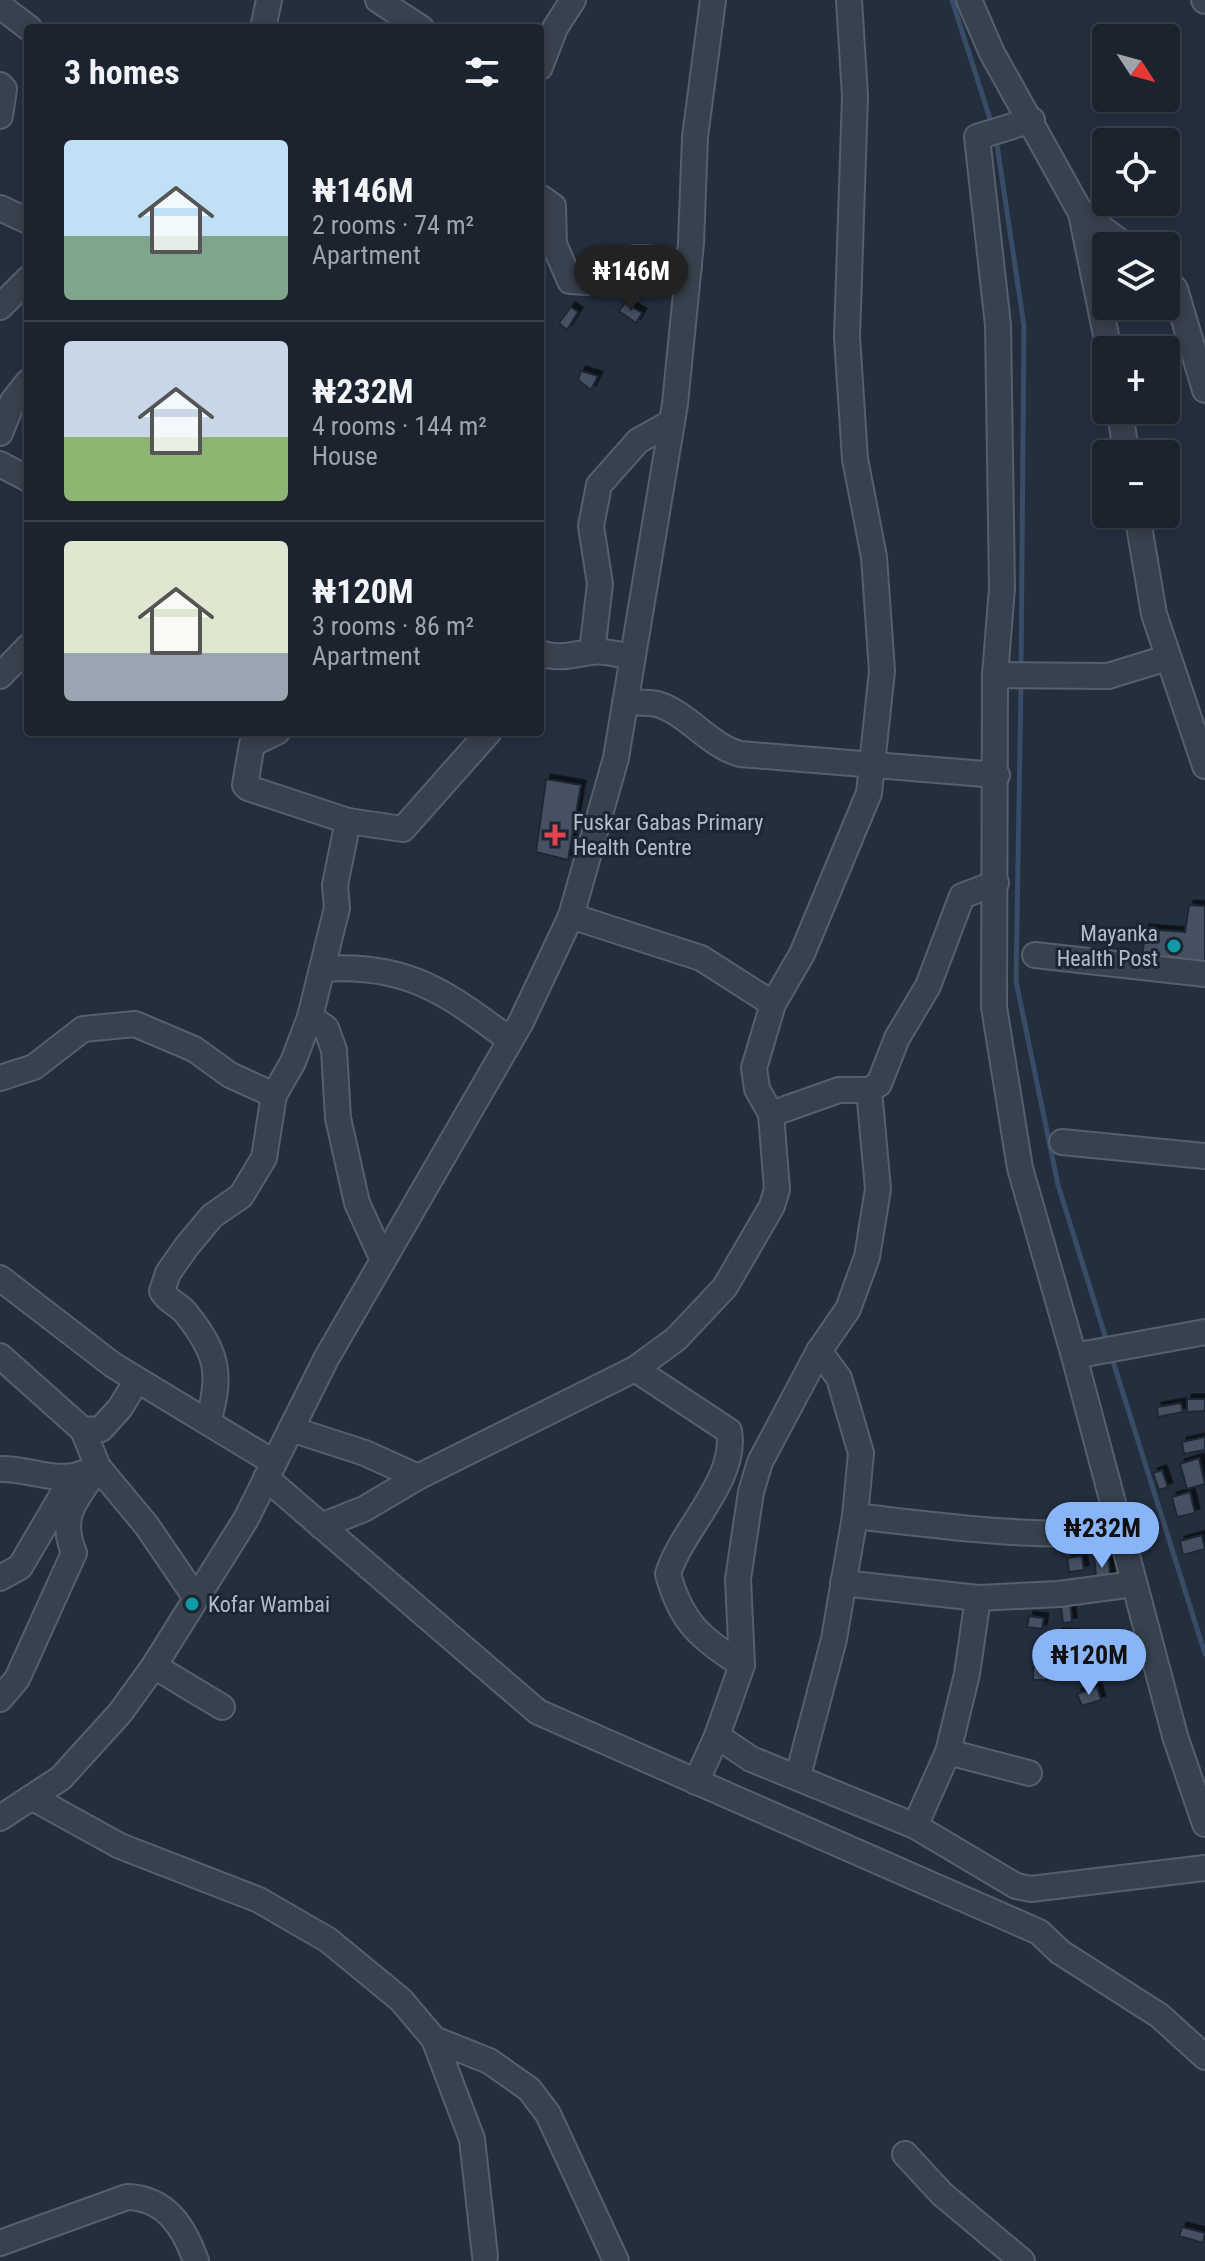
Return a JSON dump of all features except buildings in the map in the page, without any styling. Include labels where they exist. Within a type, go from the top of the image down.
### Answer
[{"type":"street","points":[[264,24],[269,0]]},
{"type":"street","points":[[378,0],[415,24]]},
{"type":"street","points":[[544,57],[555,28],[573,0]]},
{"type":"street","points":[[0,1818],[61,1778],[120,1713],[154,1666],[246,1519],[326,1359],[510,1040],[571,916],[616,758],[672,422],[689,266],[695,137],[713,0]]},
{"type":"street","points":[[321,1526],[364,1509],[418,1477],[635,1369],[676,1339],[725,1287],[772,1206],[777,1189],[771,1114],[757,1089],[754,1068],[773,1004],[802,954],[869,793],[882,671],[874,557],[855,459],[847,337],[855,96],[849,0]]},
{"type":"street","points":[[969,0],[992,53],[1081,213],[1106,336]]},
{"type":"street","points":[[0,6],[24,24]]},
{"type":"street","points":[[0,85],[4,89],[0,116]]},
{"type":"street","points":[[1032,120],[989,132],[998,325],[1002,588],[1011,675],[997,775],[994,1007],[1020,1168],[1081,1355],[1134,1584],[1175,1736],[1205,1824]]},
{"type":"street","points":[[544,200],[553,206],[554,244],[570,281],[587,282],[605,267],[628,257],[654,258],[689,266]]},
{"type":"street","points":[[0,208],[24,219]]},
{"type":"street","points":[[1081,213],[1107,232]]},
{"type":"street","points":[[0,307],[24,283]]},
{"type":"street","points":[[1180,306],[1205,390]]},
{"type":"street","points":[[0,433],[13,401],[24,387]]},
{"type":"street","points":[[592,652],[600,584],[591,526],[599,485],[638,441],[672,422]]},
{"type":"street","points":[[0,464],[24,477]]},
{"type":"street","points":[[1139,528],[1154,614],[1167,658],[1198,721],[1205,766]]},
{"type":"street","points":[[0,676],[24,651]]},
{"type":"street","points":[[544,663],[592,652],[632,657]]},
{"type":"street","points":[[1011,675],[1108,676],[1167,658]]},
{"type":"street","points":[[625,702],[655,704],[669,709],[707,739],[740,754],[997,775]]},
{"type":"street","points":[[269,736],[252,744],[245,785],[348,821],[403,829],[485,736]]},
{"type":"street","points":[[208,1422],[218,1389],[218,1372],[183,1310],[167,1301],[162,1291],[168,1273],[187,1246],[212,1216],[241,1196],[264,1158],[274,1095],[293,1062],[323,969],[337,908],[335,885],[348,821]]},
{"type":"street","points":[[771,1114],[839,1090],[869,1090],[882,1081],[897,1038],[928,986],[962,896],[996,883]]},
{"type":"street","points":[[571,916],[701,958],[773,1004]]},
{"type":"street","points":[[1035,955],[1205,974]]},
{"type":"street","points":[[323,969],[372,971],[417,978],[458,1002],[510,1040]]},
{"type":"street","points":[[310,1017],[326,1028],[334,1050],[338,1118],[357,1203],[383,1260]]},
{"type":"street","points":[[0,1078],[34,1067],[83,1029],[135,1024],[194,1049],[230,1075],[274,1095]]},
{"type":"street","points":[[696,1782],[717,1736],[742,1665],[738,1579],[751,1492],[760,1462],[819,1351],[848,1309],[867,1257],[878,1189],[869,1090]]},
{"type":"street","points":[[1062,1142],[1205,1156]]},
{"type":"street","points":[[0,1278],[137,1380],[208,1422],[270,1470],[321,1526],[538,1712],[1039,1932],[1060,1952],[1160,2016],[1205,2057]]},
{"type":"street","points":[[1081,1355],[1205,1332]]},
{"type":"street","points":[[798,1776],[834,1639],[855,1516],[861,1453],[839,1378],[819,1351]]},
{"type":"street","points":[[0,1356],[83,1430],[98,1467],[147,1526],[196,1598]]},
{"type":"street","points":[[635,1369],[729,1431],[727,1457],[717,1483],[668,1574],[676,1603],[689,1624],[742,1665]]},
{"type":"street","points":[[83,1430],[101,1429],[120,1408],[137,1380]]},
{"type":"street","points":[[291,1429],[365,1453],[418,1477]]},
{"type":"street","points":[[0,1469],[20,1468],[57,1478],[73,1478],[98,1467]]},
{"type":"street","points":[[0,1699],[17,1679],[74,1553],[65,1531],[71,1508],[98,1467]]},
{"type":"street","points":[[0,1578],[20,1567],[73,1478]]},
{"type":"street","points":[[855,1516],[1000,1533],[1070,1535],[1121,1531]]},
{"type":"street","points":[[843,1583],[978,1598],[1059,1594],[1134,1584]]},
{"type":"street","points":[[915,1826],[948,1752],[967,1674],[978,1598]]},
{"type":"street","points":[[154,1666],[222,1707]]},
{"type":"street","points":[[717,1736],[751,1759],[915,1826],[1016,1886],[1031,1889],[1205,1868]]},
{"type":"street","points":[[948,1752],[1029,1773]]},
{"type":"street","points":[[33,1798],[120,1846],[259,1900],[328,1940],[401,2000],[434,2039],[472,2139],[485,2256]]},
{"type":"street","points":[[434,2039],[489,2061],[529,2089],[548,2114],[616,2261]]},
{"type":"street","points":[[905,2154],[942,2194],[1022,2261]]},
{"type":"street","points":[[0,2243],[127,2197],[142,2198],[153,2201],[172,2216],[186,2234],[196,2261]]},
{"type":"waterway","points":[[952,0],[992,125]]},
{"type":"waterway","points":[[996,138],[1024,326],[1021,670]]},
{"type":"waterway","points":[[1021,684],[1016,981],[1058,1185],[1107,1342]]},
{"type":"waterway","points":[[1111,1355],[1205,1654]]},
{"type":"place","name":"Fuskar Gabas Primary Health Centre","points":[[555,835]]},
{"type":"place","name":"Mayanka Health Post","points":[[1174,946]]},
{"type":"place","name":"Kofar Wambai","points":[[192,1604]]}]
